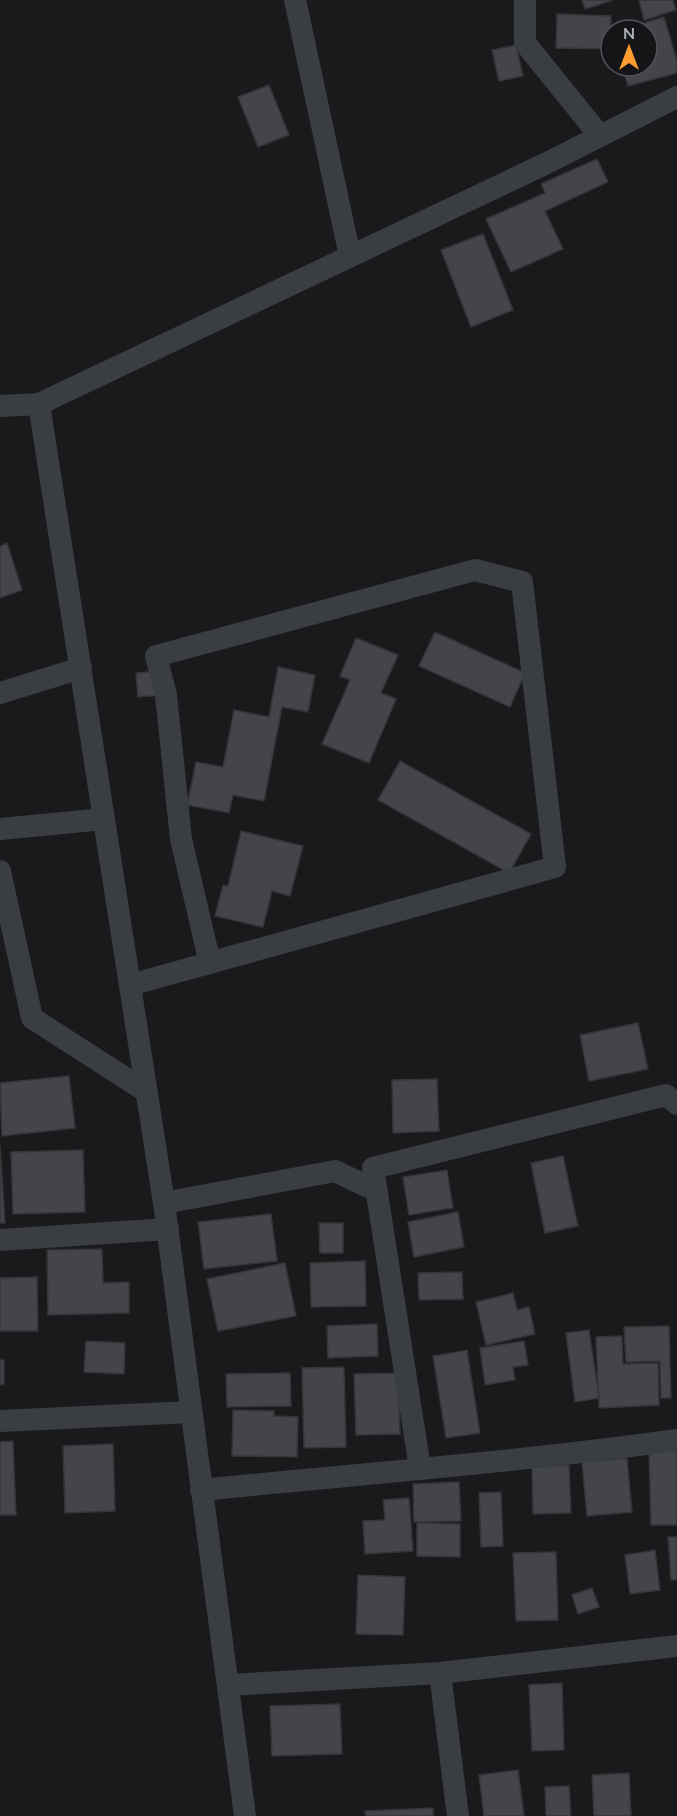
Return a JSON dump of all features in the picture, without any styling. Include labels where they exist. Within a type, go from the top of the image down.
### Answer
[{"type":"street","points":[[295,0],[350,256]]},
{"type":"street","points":[[525,0],[525,43],[600,136]]},
{"type":"street","points":[[0,406],[39,404],[677,97]]},
{"type":"street","points":[[39,404],[168,1228],[245,1816]]},
{"type":"street","points":[[130,985],[210,963],[555,867],[522,582],[475,570],[156,656],[166,695],[181,839],[210,963]]},
{"type":"street","points":[[0,693],[81,668]]},
{"type":"street","points":[[0,829],[104,819]]},
{"type":"street","points":[[0,871],[32,1018],[147,1092]]},
{"type":"street","points":[[420,1468],[373,1168],[666,1095],[677,1104]]},
{"type":"street","points":[[164,1203],[335,1171],[377,1191]]},
{"type":"street","points":[[0,1240],[168,1228]]},
{"type":"street","points":[[0,1421],[191,1412]]},
{"type":"street","points":[[201,1490],[563,1456],[677,1440]]},
{"type":"street","points":[[228,1685],[440,1673],[677,1646]]},
{"type":"street","points":[[440,1673],[458,1816]]},
{"type":"building","points":[[582,0],[613,0],[585,9]]},
{"type":"building","points":[[639,0],[673,0],[676,10],[644,18]]},
{"type":"building","points":[[557,14],[611,16],[611,18],[599,18],[599,49],[556,48]]},
{"type":"building","points":[[664,17],[677,61],[677,73],[659,78],[659,18]]},
{"type":"building","points":[[516,45],[523,76],[499,81],[492,50]]},
{"type":"building","points":[[626,78],[658,78],[628,86]]},
{"type":"building","points":[[269,85],[289,135],[258,147],[238,97]]},
{"type":"building","points":[[597,159],[608,182],[545,211],[563,249],[511,272],[486,219],[545,193],[541,184]]},
{"type":"building","points":[[483,234],[513,310],[471,327],[441,250]]},
{"type":"building","points":[[7,543],[22,590],[0,598],[0,546]]},
{"type":"building","points":[[435,632],[525,673],[510,707],[419,666]]},
{"type":"building","points":[[356,638],[398,655],[381,693],[396,699],[369,763],[322,744],[350,680],[340,676]]},
{"type":"building","points":[[278,667],[315,675],[308,712],[282,707],[264,801],[233,795],[229,813],[187,805],[196,762],[223,767],[234,710],[269,717]]},
{"type":"building","points":[[159,671],[161,695],[138,697],[136,673]]},
{"type":"building","points":[[400,761],[531,834],[509,873],[378,800]]},
{"type":"building","points":[[241,831],[303,846],[290,896],[272,891],[263,927],[215,916],[223,885],[228,886]]},
{"type":"building","points":[[638,1023],[648,1069],[589,1081],[580,1035]]},
{"type":"building","points":[[69,1076],[75,1128],[2,1136],[0,1083]]},
{"type":"building","points":[[437,1079],[439,1131],[393,1133],[392,1080]]},
{"type":"building","points":[[0,1145],[5,1223],[0,1223]]},
{"type":"building","points":[[83,1150],[85,1212],[13,1214],[11,1152]]},
{"type":"building","points":[[563,1156],[578,1226],[545,1233],[531,1163]]},
{"type":"building","points":[[447,1170],[453,1208],[409,1215],[403,1177]]},
{"type":"building","points":[[458,1212],[464,1247],[414,1257],[408,1222]]},
{"type":"building","points":[[271,1214],[277,1261],[204,1269],[198,1222]]},
{"type":"building","points":[[319,1223],[343,1223],[343,1253],[320,1253]]},
{"type":"building","points":[[102,1249],[103,1283],[129,1282],[129,1313],[48,1315],[47,1250]]},
{"type":"building","points":[[365,1261],[366,1306],[311,1307],[310,1263]]},
{"type":"building","points":[[285,1263],[296,1316],[218,1331],[207,1279]]},
{"type":"building","points":[[462,1272],[463,1299],[419,1300],[418,1273]]},
{"type":"building","points":[[37,1277],[38,1331],[0,1331],[0,1278]]},
{"type":"building","points":[[513,1293],[517,1310],[529,1307],[535,1334],[486,1345],[476,1302]]},
{"type":"building","points":[[377,1324],[378,1356],[328,1358],[327,1326]]},
{"type":"building","points":[[669,1326],[671,1398],[661,1398],[660,1361],[626,1362],[624,1327]]},
{"type":"building","points":[[589,1330],[599,1398],[575,1402],[566,1333]]},
{"type":"building","points":[[622,1336],[623,1364],[658,1363],[659,1405],[599,1408],[596,1337]]},
{"type":"building","points":[[86,1341],[125,1343],[124,1374],[84,1372]]},
{"type":"building","points":[[524,1341],[528,1365],[513,1367],[515,1380],[485,1385],[480,1348]]},
{"type":"building","points":[[467,1350],[480,1433],[446,1438],[433,1356]]},
{"type":"building","points":[[0,1360],[4,1360],[4,1384],[0,1385]]},
{"type":"building","points":[[344,1367],[346,1447],[304,1448],[302,1368]]},
{"type":"building","points":[[290,1373],[291,1406],[227,1407],[226,1374]]},
{"type":"building","points":[[398,1373],[400,1434],[356,1435],[354,1374]]},
{"type":"building","points":[[233,1410],[274,1411],[274,1416],[298,1417],[297,1457],[232,1456]]},
{"type":"building","points":[[13,1441],[16,1515],[0,1515],[0,1442]]},
{"type":"building","points":[[113,1444],[115,1511],[65,1513],[63,1446]]},
{"type":"building","points":[[677,1451],[677,1525],[651,1525],[649,1452]]},
{"type":"building","points":[[627,1458],[632,1512],[587,1516],[582,1462]]},
{"type":"building","points":[[569,1465],[571,1513],[533,1514],[532,1467]]},
{"type":"building","points":[[459,1482],[461,1521],[414,1522],[413,1484]]},
{"type":"building","points":[[501,1492],[503,1546],[481,1547],[479,1493]]},
{"type":"building","points":[[409,1498],[413,1551],[365,1554],[363,1521],[385,1520],[383,1500]]},
{"type":"building","points":[[417,1523],[460,1524],[460,1557],[417,1556]]},
{"type":"building","points":[[668,1537],[677,1537],[677,1580],[671,1580]]},
{"type":"building","points":[[655,1550],[660,1590],[630,1594],[625,1555]]},
{"type":"building","points":[[556,1552],[558,1620],[516,1621],[513,1553]]},
{"type":"building","points":[[358,1575],[405,1577],[403,1635],[356,1634]]},
{"type":"building","points":[[592,1588],[599,1607],[578,1614],[572,1595]]},
{"type":"building","points":[[562,1683],[564,1750],[532,1751],[529,1685]]},
{"type":"building","points":[[340,1704],[342,1754],[272,1756],[270,1706]]},
{"type":"building","points":[[518,1770],[524,1816],[484,1816],[479,1775]]},
{"type":"building","points":[[629,1773],[631,1816],[594,1816],[592,1775]]},
{"type":"building","points":[[569,1786],[571,1816],[546,1816],[545,1787]]},
{"type":"building","points":[[433,1808],[433,1816],[366,1816],[365,1811]]}]
